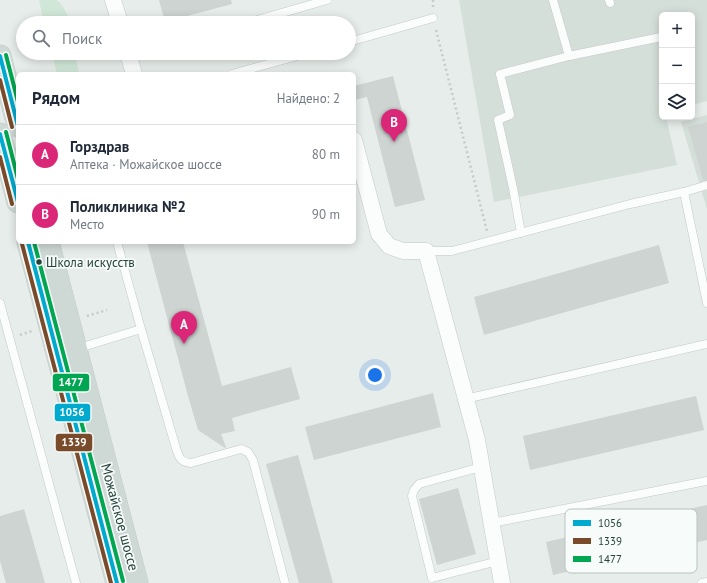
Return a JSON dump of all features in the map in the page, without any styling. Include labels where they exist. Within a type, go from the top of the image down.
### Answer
[{"type":"main road","points":[[0,56],[16,118]]},
{"type":"main road","points":[[0,134],[16,194]]},
{"type":"main road","name":"Можайское шоссе","points":[[29,244],[117,583]]},
{"type":"main road","name":"Можайское шоссе","points":[[49,244],[137,583]]},
{"type":"street","points":[[113,0],[118,16]]},
{"type":"street","points":[[134,60],[134,72]]},
{"type":"street","points":[[356,148],[379,234],[389,246],[402,251],[426,251],[477,440],[502,583]]},
{"type":"lane","points":[[271,16],[327,0]]},
{"type":"lane","points":[[553,0],[569,56]]},
{"type":"lane","points":[[356,40],[433,18]]},
{"type":"lane","points":[[521,233],[498,120],[510,115],[500,74],[569,56],[659,37]]},
{"type":"lane","points":[[239,72],[283,60]]},
{"type":"lane","points":[[426,251],[452,251],[707,185]]},
{"type":"lane","points":[[684,192],[707,303]]},
{"type":"lane","points":[[118,244],[141,329],[180,458],[185,462],[191,462],[241,449],[248,452],[253,460],[285,583]]},
{"type":"lane","points":[[0,303],[76,583]]},
{"type":"lane","points":[[76,349],[141,329]]},
{"type":"lane","points":[[466,399],[707,344]]},
{"type":"lane","points":[[481,467],[419,484],[414,490],[412,496],[432,578],[498,561]]},
{"type":"lane","points":[[492,523],[707,481]]},
{"type":"lane","points":[[702,583],[707,582]]},
{"type":"path","points":[[433,0],[433,18],[490,241]]},
{"type":"shaded area","points":[[459,0],[707,0],[707,101],[695,104],[695,12],[659,12],[659,120],[667,120],[677,165],[494,202]]},
{"type":"shaded area","points":[[707,115],[707,209],[681,122],[695,120],[695,118]]},
{"type":"green space","points":[[39,0],[58,1],[68,16],[42,16]]},
{"type":"green space","points":[[54,60],[76,60],[79,72],[57,72]]},
{"type":"building","points":[[159,0],[231,0],[232,4],[187,16],[163,16]]},
{"type":"building","points":[[393,76],[425,200],[395,207],[367,97],[356,100],[356,85]]},
{"type":"building","points":[[707,122],[707,180],[703,180],[688,127]]},
{"type":"building","points":[[148,244],[184,244],[222,386],[291,367],[300,399],[232,418],[235,431],[221,434],[226,447],[225,448],[198,430]]},
{"type":"building","points":[[659,245],[669,283],[484,335],[474,297]]},
{"type":"building","points":[[433,393],[441,427],[314,460],[305,427]]},
{"type":"building","points":[[696,396],[704,430],[530,470],[523,436]]},
{"type":"building","points":[[298,455],[333,583],[299,583],[266,464]]},
{"type":"building","points":[[458,488],[476,554],[437,565],[419,499]]},
{"type":"building","points":[[707,505],[707,540],[697,542],[697,509],[690,509]]},
{"type":"building","points":[[24,509],[45,583],[6,583],[0,561],[0,516]]},
{"type":"building","points":[[565,538],[565,572],[553,575],[546,542]]},
{"type":"transit line","name":"1477","points":[[6,55],[16,94]]},
{"type":"transit line","name":"1056","points":[[0,56],[16,118]]},
{"type":"transit line","name":"1339","points":[[0,80],[12,127]]},
{"type":"transit line","name":"1477","points":[[6,132],[16,171]]},
{"type":"transit line","name":"1056","points":[[0,134],[16,194]]},
{"type":"transit line","name":"1339","points":[[0,157],[12,204]]},
{"type":"transit line","name":"1339","points":[[22,244],[111,583]]},
{"type":"transit line","name":"1056","points":[[29,244],[117,583]]},
{"type":"transit line","name":"1477","points":[[35,244],[123,581]]},
{"type":"place","name":"Поликлиника №2","points":[[394,142]]},
{"type":"place","name":"Школа искусств","points":[[39,262]]},
{"type":"place","name":"Горздрав","points":[[184,344]]}]
